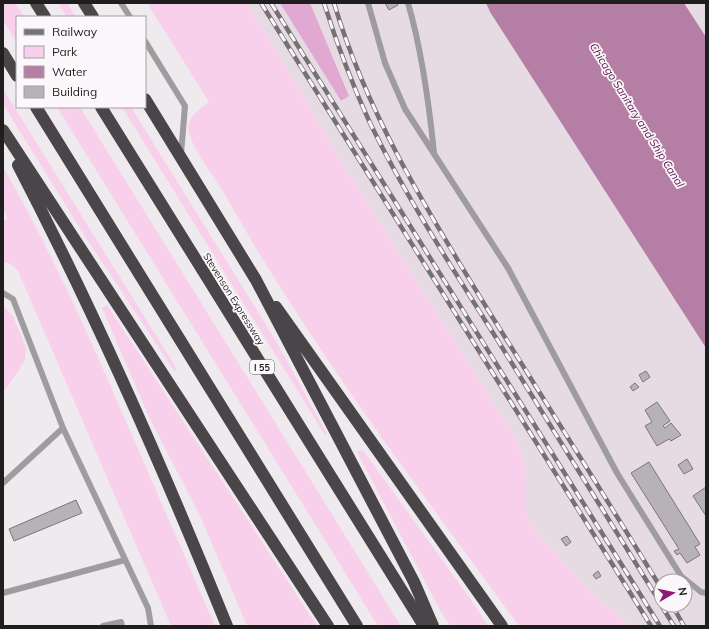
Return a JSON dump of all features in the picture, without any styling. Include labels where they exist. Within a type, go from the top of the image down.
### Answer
[{"type":"highway","points":[[36,3],[44,16]]},
{"type":"highway","points":[[84,3],[92,16]]},
{"type":"highway","points":[[3,53],[16,74]]},
{"type":"highway","points":[[146,101],[256,280],[414,582],[433,626]]},
{"type":"highway","points":[[37,108],[357,626]]},
{"type":"highway","name":"Stevenson Expressway","points":[[102,108],[424,626]]},
{"type":"highway","points":[[3,130],[328,626]]},
{"type":"highway","points":[[3,136],[40,206],[139,417],[186,524],[227,626]]},
{"type":"highway","points":[[256,280],[302,342],[502,626]]},
{"type":"lane","points":[[122,3],[129,16]]},
{"type":"lane","points":[[368,3],[386,63],[405,109],[508,268],[617,473],[681,576],[701,592],[706,593]]},
{"type":"lane","points":[[408,3],[413,22],[429,109],[435,154]]},
{"type":"lane","points":[[146,43],[185,106],[180,155]]},
{"type":"lane","points":[[3,293],[13,300],[63,428],[148,608],[151,626]]},
{"type":"lane","points":[[3,483],[63,428]]},
{"type":"lane","points":[[3,593],[125,560]]},
{"type":"lane","points":[[103,626],[121,622],[122,626]]},
{"type":"shaded area","points":[[247,3],[280,3],[341,101],[349,95],[310,3],[486,3],[490,12],[706,348],[706,626],[631,626],[593,595],[538,534],[526,516],[526,479],[524,459],[514,436],[337,155]]},
{"type":"shaded area","points":[[280,3],[310,3],[349,96],[341,101]]},
{"type":"shaded area","points":[[684,3],[706,3],[706,37]]},
{"type":"green space","points":[[3,3],[15,3],[23,16],[16,16],[16,41],[3,20]]},
{"type":"green space","points":[[58,3],[67,3],[75,16],[66,16]]},
{"type":"green space","points":[[147,3],[247,3],[337,155],[514,436],[524,459],[526,479],[526,516],[538,534],[593,595],[631,626],[519,626],[407,473],[334,369],[299,317],[265,263],[224,192],[196,150],[189,132],[189,122],[197,111],[209,102]]},
{"type":"green space","points":[[3,89],[177,369],[174,371],[83,233],[3,104]]},
{"type":"green space","points":[[58,108],[81,108],[401,626],[378,626]]},
{"type":"green space","points":[[123,108],[132,108],[276,341],[327,434],[325,435]]},
{"type":"green space","points":[[3,167],[54,262],[114,393],[215,626],[171,626],[18,271],[9,263],[3,263],[3,221],[8,219],[3,209]]},
{"type":"green space","points":[[107,305],[317,626],[247,626],[200,516],[150,419],[102,308]]},
{"type":"green space","points":[[3,306],[13,316],[26,348],[25,360],[3,392]]},
{"type":"green space","points":[[362,449],[472,601],[488,626],[450,626],[440,610],[357,452]]},
{"type":"water","name":"Chicago Sanitary and Ship Canal","points":[[486,3],[684,3],[706,37],[706,348],[490,12]]},
{"type":"building","points":[[385,3],[397,3],[398,5],[389,10]]},
{"type":"building","points":[[646,371],[650,377],[643,382],[639,375]]},
{"type":"building","points":[[635,383],[639,387],[633,391],[630,387]]},
{"type":"building","points":[[657,402],[670,421],[663,426],[665,428],[671,423],[681,435],[671,441],[669,439],[657,446],[645,426],[652,422],[645,410]]},
{"type":"building","points":[[687,459],[693,469],[684,474],[678,465]]},
{"type":"building","points":[[649,462],[700,544],[695,547],[700,555],[687,563],[680,553],[677,555],[674,551],[679,549],[631,473]]},
{"type":"building","points":[[706,487],[706,516],[693,496]]},
{"type":"building","points":[[76,500],[82,513],[14,541],[9,529]]},
{"type":"building","points":[[567,536],[571,542],[566,546],[561,539]]},
{"type":"building","points":[[598,571],[601,576],[596,579],[593,575]]},
{"type":"railway","points":[[261,3],[651,626]]},
{"type":"railway","points":[[271,3],[660,626]]},
{"type":"railway","points":[[324,3],[357,94],[370,123],[399,178],[446,257],[653,591]]},
{"type":"railway","points":[[334,3],[348,44],[381,123],[422,199],[488,310],[653,575]]},
{"type":"railway","points":[[666,613],[674,626]]},
{"type":"railway","points":[[677,613],[684,626]]}]
